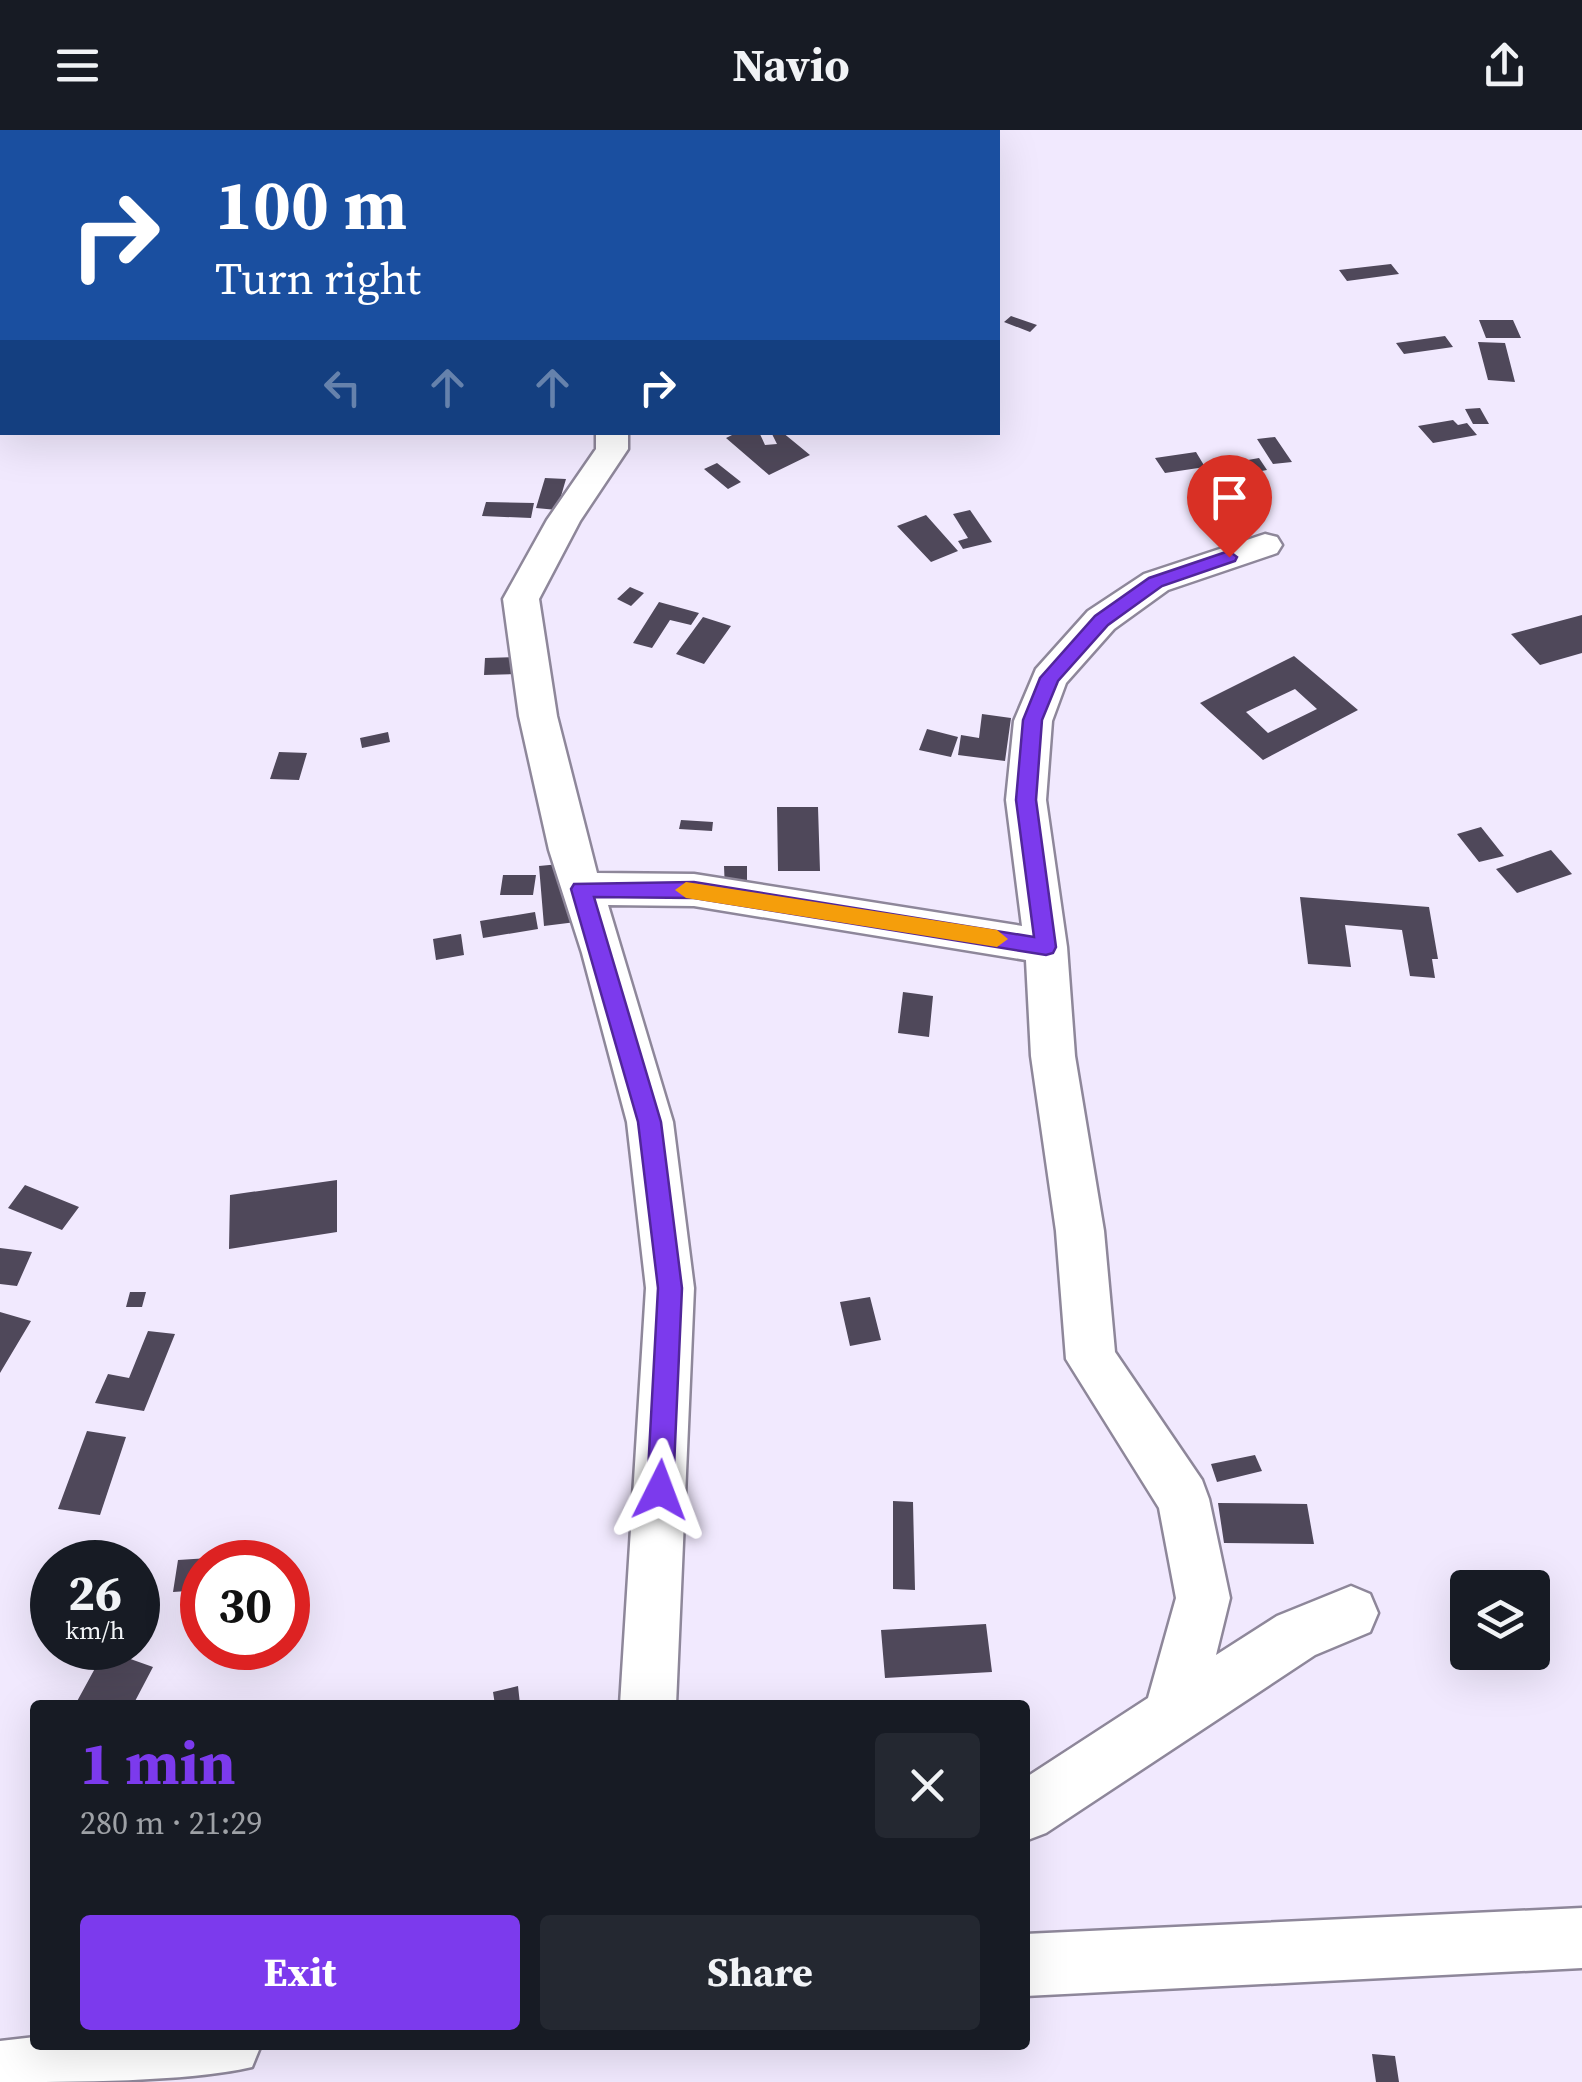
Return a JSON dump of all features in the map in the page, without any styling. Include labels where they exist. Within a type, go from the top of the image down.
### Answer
[{"type":"street","points":[[612,435],[612,449],[564,520],[520,599],[538,716],[582,889],[650,1122],[670,1288],[648,1700]]},
{"type":"street","points":[[1172,1715],[1203,1598],[1184,1499],[1091,1359],[1080,1231],[1053,1056],[1046,947],[1026,800],[1033,720],[1050,678],[1101,620],[1156,582],[1265,545]]},
{"type":"street","points":[[582,889],[694,890],[1046,947]]},
{"type":"street","points":[[1030,1809],[1296,1635],[1351,1614]]},
{"type":"street","points":[[1030,1964],[1582,1938]]},
{"type":"street","points":[[0,2073],[189,2050]]},
{"type":"building","points":[[1391,264],[1399,274],[1347,281],[1339,270]]},
{"type":"building","points":[[1011,316],[1037,325],[1030,332],[1004,322]]},
{"type":"building","points":[[1479,320],[1513,320],[1521,338],[1486,338]]},
{"type":"building","points":[[1445,336],[1453,347],[1404,354],[1396,343]]},
{"type":"building","points":[[1478,342],[1505,343],[1515,382],[1488,380]]},
{"type":"building","points":[[1480,408],[1489,424],[1473,424],[1465,409]]},
{"type":"building","points":[[1453,420],[1458,425],[1467,423],[1477,435],[1433,443],[1418,426]]},
{"type":"building","points":[[760,435],[765,445],[777,444],[772,435],[786,435],[810,455],[769,475],[726,438]]},
{"type":"building","points":[[1275,437],[1292,462],[1273,464],[1257,439]]},
{"type":"building","points":[[1196,452],[1205,467],[1165,473],[1155,458]]},
{"type":"building","points":[[1259,458],[1267,470],[1213,480],[1204,468]]},
{"type":"building","points":[[717,463],[741,482],[728,489],[704,469]]},
{"type":"building","points":[[545,478],[566,479],[557,510],[536,508]]},
{"type":"building","points":[[486,502],[534,503],[531,518],[482,516]]},
{"type":"building","points":[[970,510],[992,542],[963,549],[958,541],[968,538],[953,514]]},
{"type":"building","points":[[926,515],[958,551],[931,562],[897,526]]},
{"type":"building","points":[[630,587],[644,593],[631,606],[617,599]]},
{"type":"building","points":[[659,602],[699,613],[691,625],[670,620],[652,648],[633,643]]},
{"type":"building","points":[[1582,615],[1582,653],[1540,665],[1511,634]]},
{"type":"building","points":[[703,617],[731,626],[704,664],[676,654]]},
{"type":"building","points":[[1294,656],[1358,710],[1263,760],[1200,703]],"holes":[[[1295,689],[1317,709],[1268,733],[1246,712]]]},
{"type":"building","points":[[520,657],[520,674],[484,675],[485,658]]},
{"type":"building","points":[[982,714],[1011,718],[1005,761],[958,755],[961,735],[979,738]]},
{"type":"building","points":[[927,729],[958,737],[951,757],[919,750]]},
{"type":"building","points":[[388,732],[390,742],[362,748],[360,738]]},
{"type":"building","points":[[279,752],[307,753],[299,780],[270,779]]},
{"type":"building","points":[[777,807],[818,807],[820,871],[778,871]]},
{"type":"building","points":[[681,820],[713,822],[712,831],[679,829]]},
{"type":"building","points":[[1481,827],[1504,856],[1479,862],[1457,834]]},
{"type":"building","points":[[1551,850],[1572,874],[1517,893],[1496,869]]},
{"type":"building","points":[[570,863],[576,922],[544,926],[539,866]]},
{"type":"building","points":[[724,866],[747,866],[747,891],[725,891]]},
{"type":"building","points":[[503,875],[536,875],[533,895],[500,895]]},
{"type":"building","points":[[1300,897],[1429,907],[1438,959],[1432,959],[1435,978],[1410,976],[1402,930],[1345,925],[1351,967],[1308,964]]},
{"type":"building","points":[[535,912],[538,929],[483,938],[480,921]]},
{"type":"building","points":[[461,934],[464,955],[436,960],[433,939]]},
{"type":"building","points":[[903,992],[933,996],[929,1037],[898,1033]]},
{"type":"building","points":[[337,1180],[337,1232],[229,1249],[230,1195]]},
{"type":"building","points":[[25,1185],[79,1207],[62,1230],[8,1208]]},
{"type":"building","points":[[0,1248],[32,1252],[17,1286],[0,1284]]},
{"type":"building","points":[[130,1292],[146,1292],[142,1307],[126,1307]]},
{"type":"building","points":[[870,1297],[881,1340],[850,1346],[840,1302]]},
{"type":"building","points":[[0,1312],[31,1321],[0,1373]]},
{"type":"building","points":[[148,1331],[175,1334],[144,1411],[95,1403],[108,1374],[129,1378]]},
{"type":"building","points":[[87,1431],[126,1437],[100,1515],[58,1509]]},
{"type":"building","points":[[1255,1455],[1262,1471],[1217,1482],[1211,1464]]},
{"type":"building","points":[[893,1501],[913,1502],[915,1590],[893,1589]]},
{"type":"building","points":[[1218,1503],[1307,1504],[1314,1544],[1224,1543]]},
{"type":"building","points":[[178,1560],[180,1592],[173,1592]]},
{"type":"building","points":[[986,1624],[992,1672],[885,1678],[881,1630]]},
{"type":"building","points":[[94,1670],[151,1670],[136,1700],[78,1700]]},
{"type":"building","points":[[518,1686],[520,1700],[494,1700],[493,1692]]},
{"type":"building","points":[[1372,2054],[1395,2056],[1399,2082],[1376,2082]]},
{"type":"slow traffic","points":[[686,890],[997,939]]},
{"type":"route","points":[[660,1490],[670,1288],[650,1122],[582,889],[694,890],[1046,947],[1026,800],[1033,720],[1050,678],[1101,620],[1156,582],[1229,557]]}]
